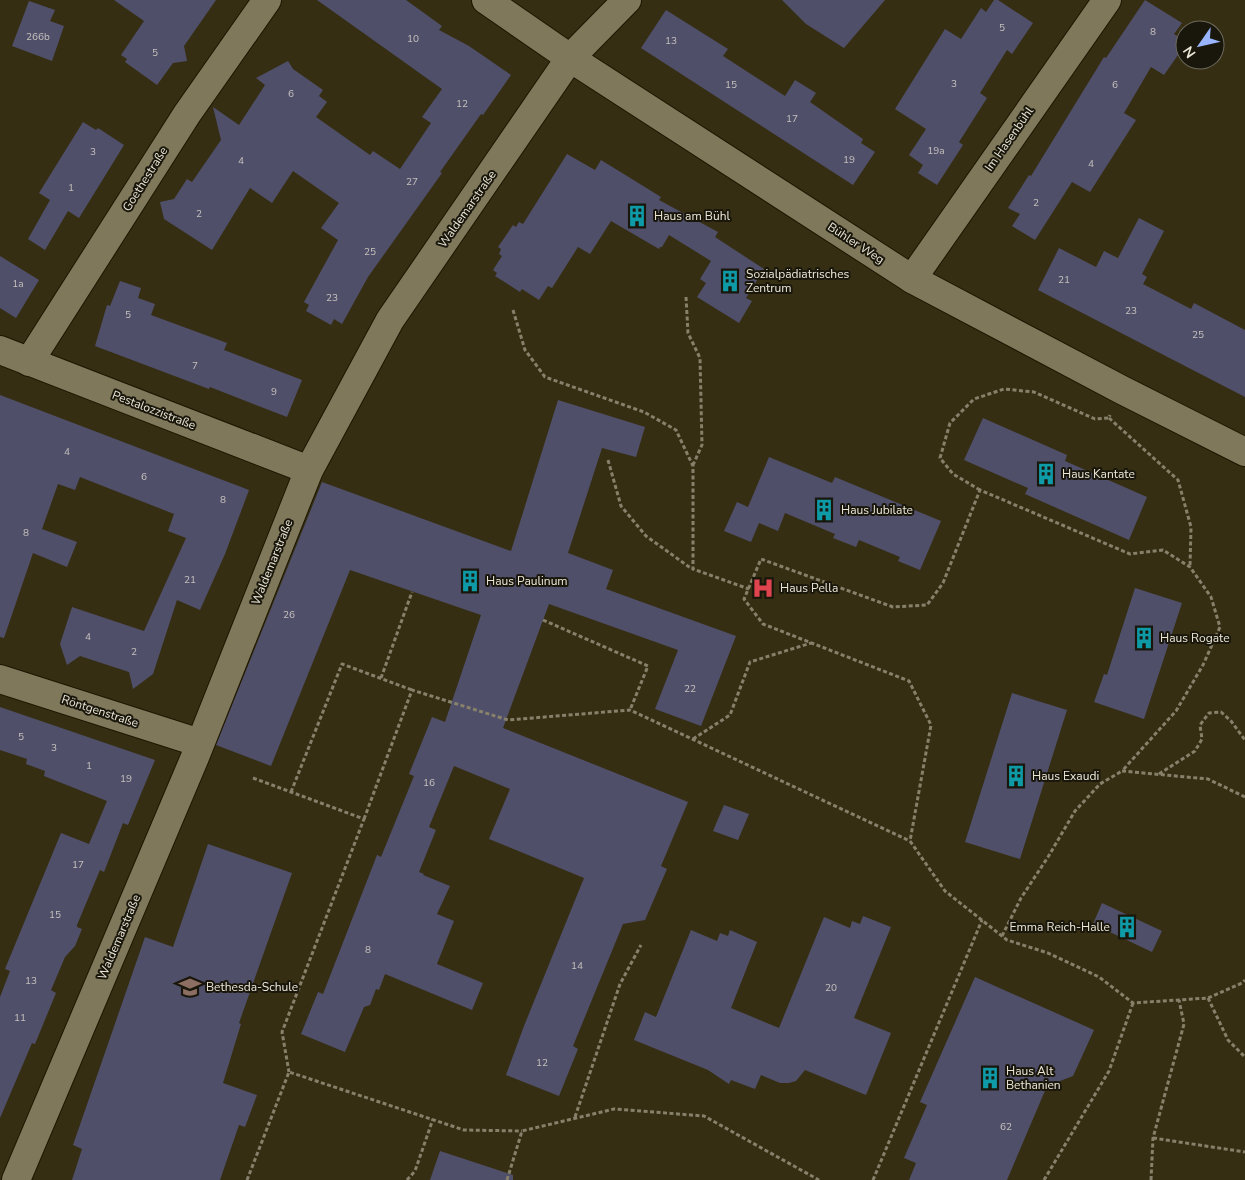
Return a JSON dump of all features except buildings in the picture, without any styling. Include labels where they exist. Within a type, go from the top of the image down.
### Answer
[{"type":"street","name":"Goethestraße","points":[[29,362],[187,114],[267,0]]},
{"type":"street","name":"Bühler Weg","points":[[486,0],[570,58],[912,278],[1122,390],[1245,452]]},
{"type":"street","name":"Waldemarstraße","points":[[16,1180],[200,743],[309,470],[390,320],[570,58],[627,0]]},
{"type":"street","name":"Im Hasenbühl","points":[[912,278],[1107,0]]},
{"type":"street","name":"Pestalozzistraße","points":[[0,350],[309,470]]},
{"type":"street","name":"Röntgenstraße","points":[[0,679],[200,743]]},
{"type":"path","points":[[686,297],[688,333],[700,358],[702,445],[693,466],[693,569]]},
{"type":"path","points":[[513,310],[525,350],[545,377],[644,412],[676,430],[693,466]]},
{"type":"path","points":[[1002,936],[1021,898],[1075,811],[1100,784],[1122,771],[1176,711],[1203,665],[1220,627],[1211,597],[1190,567],[1163,550],[1130,554],[980,490],[953,474],[940,458],[950,423],[974,399],[1004,389],[1034,392],[1095,419],[1109,418],[1178,480],[1191,527],[1190,567]]},
{"type":"path","points":[[1109,418],[1122,390]]},
{"type":"path","points":[[608,460],[621,506],[646,536],[693,569],[748,589]]},
{"type":"path","points":[[910,842],[931,724],[909,680],[763,624],[744,599],[761,559],[893,607],[927,605],[943,583],[980,490]]},
{"type":"path","points":[[380,678],[412,592]]},
{"type":"path","points":[[543,620],[648,666],[630,710]]},
{"type":"path","points":[[693,739],[730,715],[750,662],[812,643]]},
{"type":"path","points":[[291,792],[342,664],[412,690],[508,720],[630,710],[910,842],[945,891],[1007,940],[1048,953],[1099,977],[1133,1003],[1208,998],[1245,980]]},
{"type":"path","points":[[248,1180],[289,1072],[282,1032],[412,690]]},
{"type":"path","points":[[1159,774],[1195,751],[1202,739],[1200,725],[1208,713],[1221,712],[1231,721],[1245,740]]},
{"type":"path","points":[[1122,771],[1208,779],[1245,797]]},
{"type":"path","points":[[253,778],[364,819]]},
{"type":"path","points":[[873,1180],[982,920]]},
{"type":"path","points":[[574,1118],[620,984],[641,944]]},
{"type":"path","points":[[1208,998],[1228,1040],[1245,1057]]},
{"type":"path","points":[[1151,1180],[1153,1138],[1184,1024],[1179,1000]]},
{"type":"path","points":[[1044,1180],[1109,1071],[1133,1003]]},
{"type":"path","points":[[289,1072],[464,1130],[522,1131],[614,1109],[704,1116],[819,1180]]},
{"type":"path","points":[[407,1180],[415,1171],[433,1119]]},
{"type":"path","points":[[507,1180],[522,1131]]},
{"type":"path","points":[[1153,1138],[1245,1152]]},
{"type":"place","name":"Haus am Bühl","points":[[637,216]]},
{"type":"place","name":"Sozialpädiatrisches Zentrum","points":[[730,281]]},
{"type":"place","name":"Haus Kantate","points":[[1046,474]]},
{"type":"place","name":"Haus Jubilate","points":[[824,510]]},
{"type":"place","name":"Haus Paulinum","points":[[470,581]]},
{"type":"place","name":"Haus Pella","points":[[763,588]]},
{"type":"place","name":"Haus Rogate","points":[[1144,638]]},
{"type":"place","name":"Haus Exaudi","points":[[1016,776]]},
{"type":"place","name":"Emma Reich-Halle","points":[[1127,927]]},
{"type":"place","name":"Bethesda-Schule","points":[[190,987]]},
{"type":"place","name":"Haus Alt Bethanien","points":[[990,1078]]}]
